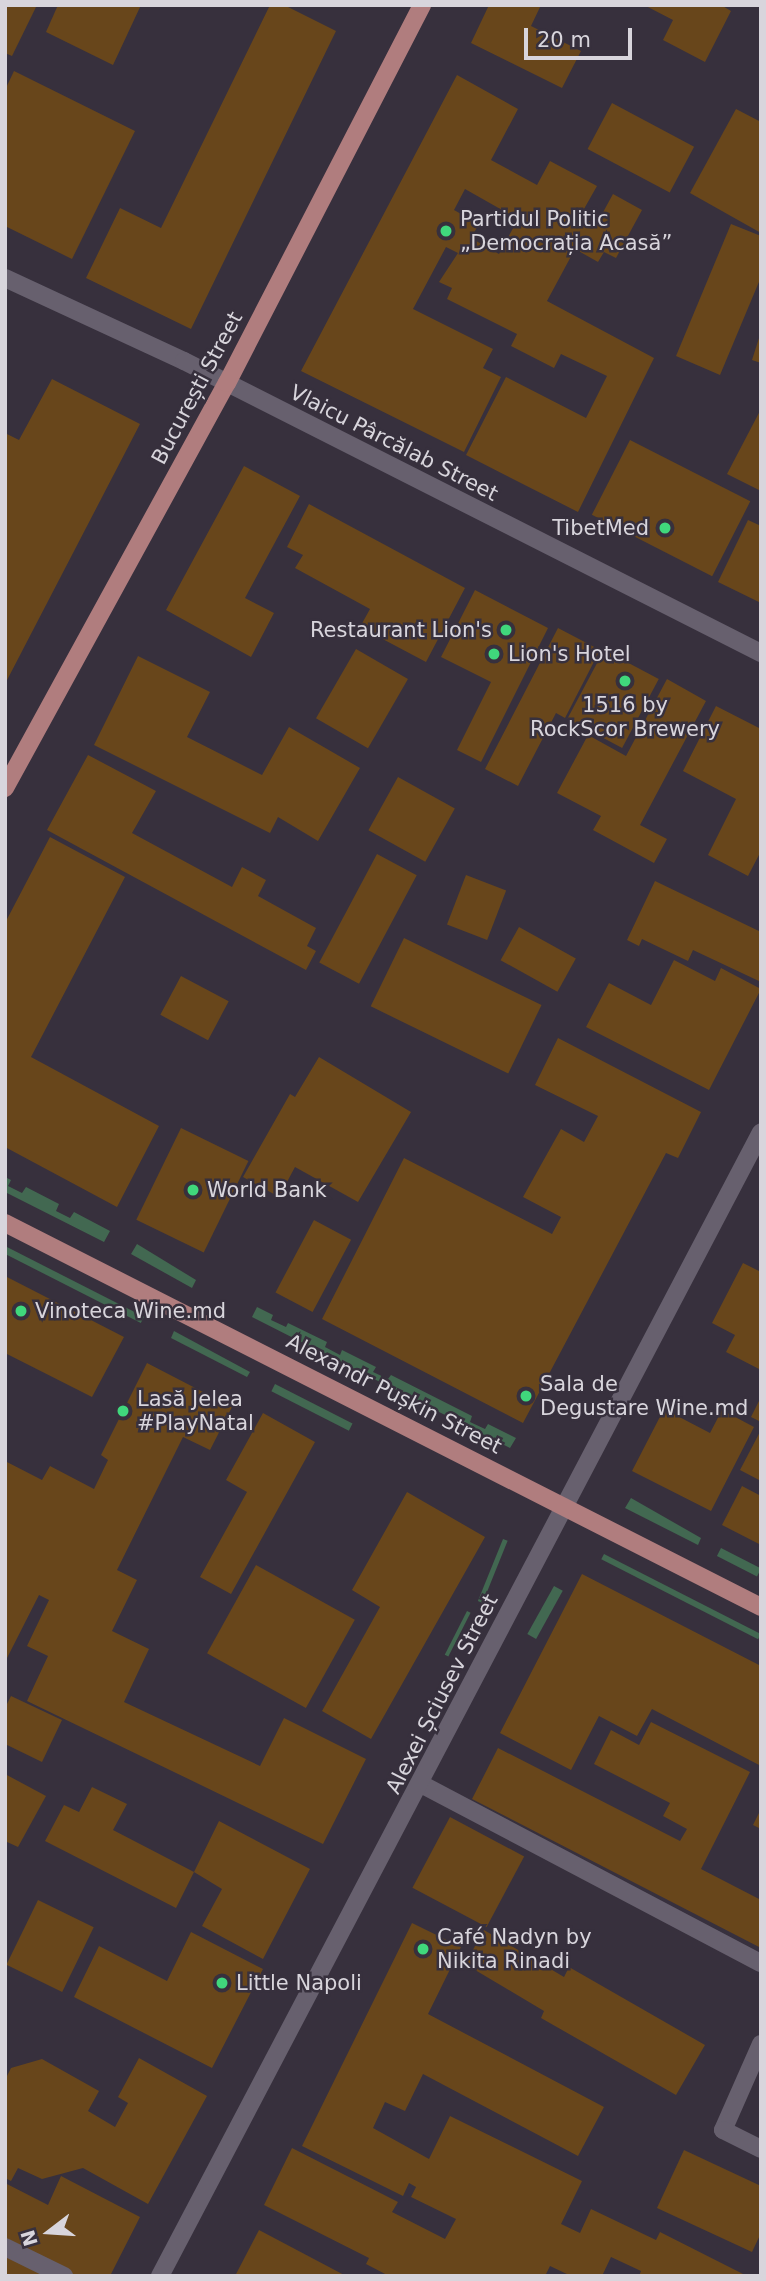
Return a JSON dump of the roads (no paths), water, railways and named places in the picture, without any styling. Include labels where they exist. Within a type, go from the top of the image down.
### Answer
[{"type":"main road","name":"București Street","points":[[5,788],[227,383],[422,5]]},
{"type":"main road","name":"Alexandr Pușkin Street","points":[[5,1223],[761,1607]]},
{"type":"street","name":"Vlaicu Pârcălab Street","points":[[5,278],[227,383],[761,653]]},
{"type":"street","name":"Alexei Șciusev Street","points":[[160,2276],[421,1784],[761,1132]]},
{"type":"street","points":[[421,1784],[761,1963]]},
{"type":"street","points":[[761,2044],[723,2130],[761,2149]]},
{"type":"street","points":[[5,2247],[64,2276]]},
{"type":"place","name":"Partidul Politic „Democrația Acasă”","points":[[446,231]]},
{"type":"place","name":"TibetMed","points":[[665,528]]},
{"type":"place","name":"Restaurant Lion's","points":[[506,630]]},
{"type":"place","name":"Lion's Hotel","points":[[494,654]]},
{"type":"place","name":"1516 by RockScor Brewery","points":[[625,681]]},
{"type":"place","name":"World Bank","points":[[193,1190]]},
{"type":"place","name":"Vinoteca Wine.md","points":[[21,1311]]},
{"type":"place","name":"Sala de Degustare Wine.md","points":[[526,1396]]},
{"type":"place","name":"Lasă Jelea #PlayNatal","points":[[123,1411]]},
{"type":"place","name":"Café Nadyn by Nikita Rinadi","points":[[423,1949]]},
{"type":"place","name":"Little Napoli","points":[[222,1983]]}]
